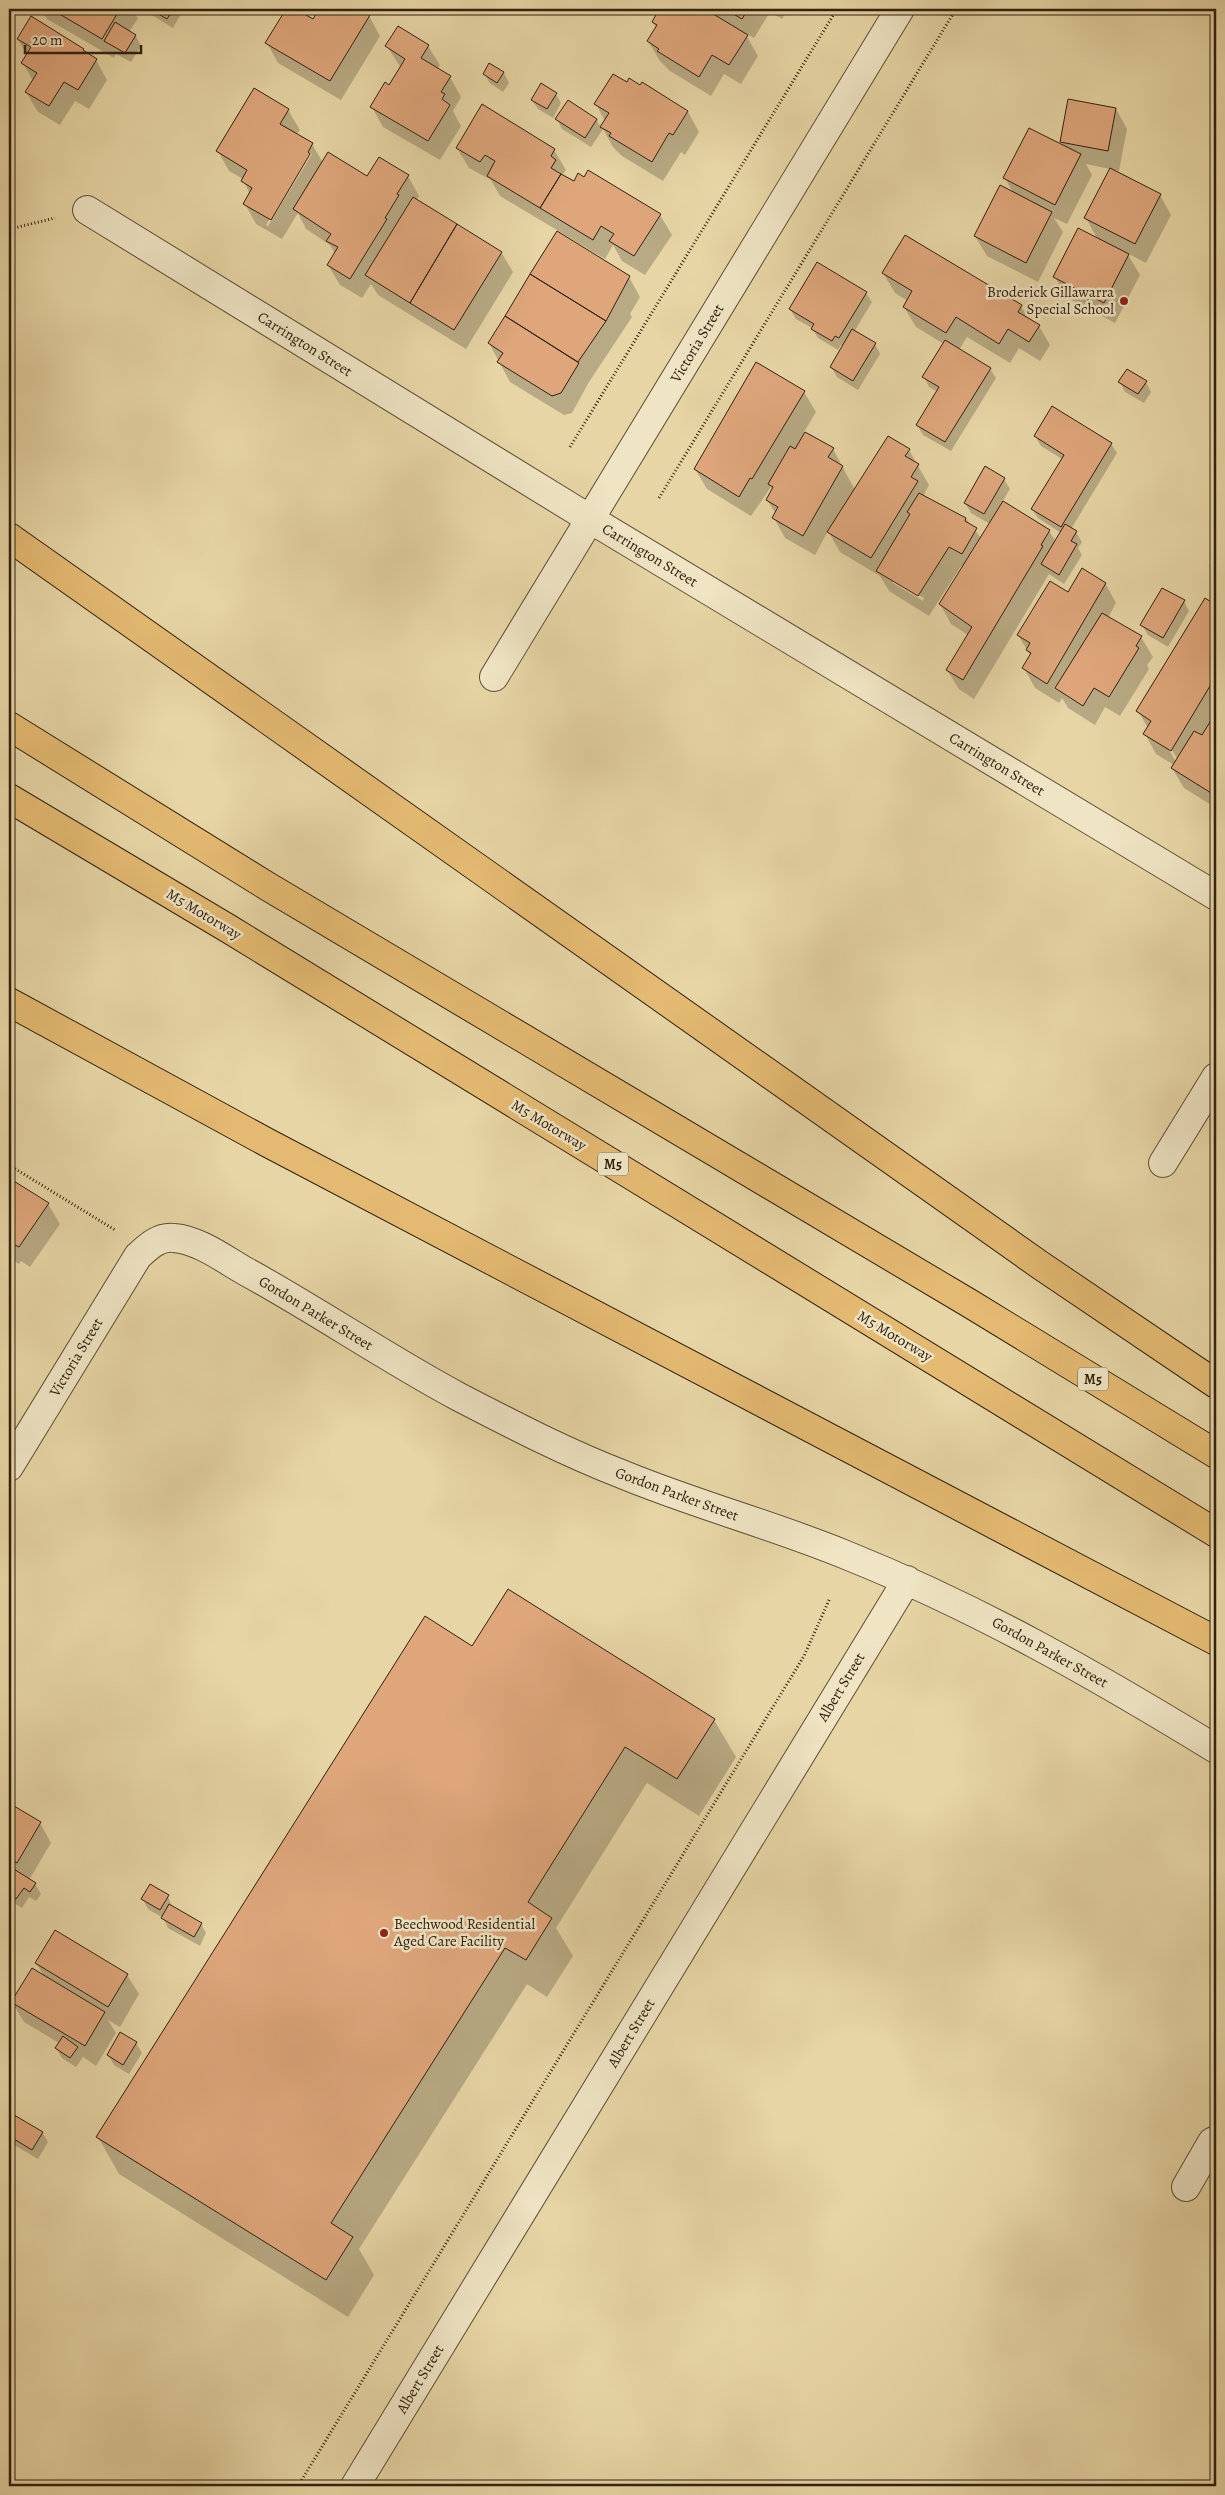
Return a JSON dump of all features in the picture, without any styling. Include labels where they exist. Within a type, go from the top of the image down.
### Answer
[{"type":"highway","points":[[9,537],[1040,1265],[1216,1384]]},
{"type":"highway","name":"M5","points":[[9,726],[267,886],[969,1303],[1216,1454]]},
{"type":"highway","name":"M5 Motorway","points":[[9,798],[229,929],[1216,1533]]},
{"type":"highway","points":[[9,1002],[268,1143],[1216,1641]]},
{"type":"street","name":"Victoria Street","points":[[494,677],[900,9]]},
{"type":"street","name":"Carrington Street","points":[[87,210],[590,519],[1216,896]]},
{"type":"street","points":[[1164,1163],[1216,1077]]},
{"type":"street","name":"Gordon Parker Street","points":[[146,1249],[166,1238],[176,1238],[200,1246],[292,1297],[411,1370],[505,1421],[622,1475],[844,1554],[907,1580],[1038,1644],[1216,1749]]},
{"type":"street","name":"Victoria Street","points":[[9,1467],[124,1278],[138,1256],[146,1249]]},
{"type":"street","name":"Albert Street","points":[[355,2486],[907,1580]]},
{"type":"street","points":[[1186,2187],[1212,2142],[1216,2140]]},
{"type":"path","points":[[570,447],[838,9]]},
{"type":"path","points":[[659,498],[956,9]]},
{"type":"path","points":[[14,228],[87,210]]},
{"type":"path","points":[[9,1166],[146,1249]]},
{"type":"path","points":[[298,2486],[804,1656],[830,1598]]},
{"type":"building","points":[[51,9],[120,9],[102,39]]},
{"type":"building","points":[[150,9],[173,9],[167,19]]},
{"type":"building","points":[[286,9],[296,9],[313,19],[319,9],[360,9],[370,15],[330,81],[265,43]]},
{"type":"building","points":[[659,9],[705,9],[748,35],[729,65],[712,55],[699,77],[657,51],[659,49],[647,41],[657,25],[652,22]]},
{"type":"building","points":[[725,9],[748,9],[742,19]]},
{"type":"building","points":[[31,16],[97,59],[78,90],[64,82],[49,106],[25,92],[37,73],[21,63],[31,47],[17,39]]},
{"type":"building","points":[[115,22],[136,35],[125,53],[104,41]]},
{"type":"building","points":[[398,26],[429,45],[421,58],[451,76],[441,92],[445,94],[442,99],[450,105],[428,141],[370,107],[385,82],[389,85],[405,59],[385,46]]},
{"type":"building","points":[[489,63],[504,72],[497,83],[483,74]]},
{"type":"building","points":[[613,74],[627,82],[629,78],[640,85],[642,82],[688,111],[673,135],[669,133],[652,162],[609,136],[611,133],[600,127],[609,113],[594,104]]},
{"type":"building","points":[[541,83],[557,93],[547,109],[531,100]]},
{"type":"building","points":[[254,88],[289,109],[280,124],[313,143],[308,152],[310,154],[271,220],[243,204],[252,188],[241,181],[247,170],[216,151]]},
{"type":"building","points":[[1068,99],[1116,108],[1108,151],[1060,142]]},
{"type":"building","points":[[568,100],[597,119],[585,138],[555,119]]},
{"type":"building","points":[[482,104],[555,149],[551,156],[556,160],[551,168],[561,174],[540,208],[487,176],[495,161],[485,155],[480,162],[456,148]]},
{"type":"building","points":[[1029,128],[1081,154],[1055,205],[1003,178]]},
{"type":"building","points":[[328,152],[367,176],[379,157],[409,175],[385,218],[387,219],[350,279],[327,265],[338,247],[326,241],[331,234],[293,209]]},
{"type":"building","points":[[1110,168],[1161,194],[1135,244],[1084,218]]},
{"type":"building","points":[[588,170],[661,214],[634,256],[609,241],[614,234],[601,226],[593,240],[540,208],[561,174],[574,181],[578,173],[584,177]]},
{"type":"building","points":[[1000,185],[1052,212],[1026,263],[974,236]]},
{"type":"building","points":[[413,197],[457,224],[410,303],[365,275]]},
{"type":"building","points":[[457,224],[502,252],[454,330],[410,303]]},
{"type":"building","points":[[1078,228],[1129,254],[1104,303],[1053,277]]},
{"type":"building","points":[[557,231],[630,276],[606,321],[530,274]]},
{"type":"building","points":[[905,235],[1022,305],[1018,312],[1040,325],[1029,342],[1008,329],[999,344],[956,317],[946,333],[903,307],[912,291],[882,273]]},
{"type":"building","points":[[817,262],[867,292],[839,338],[835,336],[832,341],[811,329],[814,324],[789,309]]},
{"type":"building","points":[[530,274],[606,321],[578,362],[505,316]]},
{"type":"building","points":[[505,316],[579,363],[561,393],[552,396],[497,362],[503,353],[488,343]]},
{"type":"building","points":[[852,329],[876,343],[853,381],[830,367]]},
{"type":"building","points":[[945,340],[991,368],[945,442],[916,425],[939,387],[922,377]]},
{"type":"building","points":[[756,362],[805,391],[752,479],[750,478],[739,497],[694,469]]},
{"type":"building","points":[[1127,369],[1147,381],[1138,394],[1118,382]]},
{"type":"building","points":[[1052,406],[1112,443],[1061,527],[1031,509],[1064,455],[1034,436]]},
{"type":"building","points":[[805,432],[834,448],[828,457],[843,466],[803,536],[772,518],[778,507],[766,500],[773,487],[768,484],[790,446],[795,449]]},
{"type":"building","points":[[888,436],[910,449],[905,456],[919,464],[911,477],[918,481],[871,558],[827,532]]},
{"type":"building","points":[[985,466],[1005,478],[984,514],[964,503]]},
{"type":"building","points":[[919,493],[966,518],[965,521],[977,528],[962,554],[949,547],[918,596],[876,571],[910,514],[907,512]]},
{"type":"building","points":[[1003,501],[1050,530],[1041,545],[1043,546],[963,680],[946,670],[972,627],[939,604]]},
{"type":"building","points":[[1065,524],[1077,531],[1071,541],[1077,544],[1059,575],[1041,564]]},
{"type":"building","points":[[1216,556],[1216,570],[1210,566]]},
{"type":"building","points":[[1082,568],[1106,583],[1047,684],[1022,668],[1031,653],[1026,650],[1030,643],[1017,635],[1050,581],[1068,592]]},
{"type":"building","points":[[1162,588],[1185,600],[1163,638],[1140,625]]},
{"type":"building","points":[[1205,598],[1216,605],[1216,676],[1171,751],[1143,734],[1151,721],[1136,711]]},
{"type":"building","points":[[1102,613],[1142,636],[1136,646],[1139,648],[1109,697],[1094,688],[1083,706],[1055,688]]},
{"type":"building","points":[[1216,712],[1216,796],[1171,768],[1194,731],[1202,735]]},
{"type":"building","points":[[9,1178],[49,1203],[19,1247],[9,1242]]},
{"type":"building","name":"Beechwood Residential Aged Care Facility","points":[[508,1589],[715,1719],[677,1779],[625,1747],[528,1902],[552,1918],[526,1960],[505,1948],[331,2223],[353,2237],[326,2280],[96,2137],[425,1616],[472,1646]]},
{"type":"building","points":[[9,1803],[41,1822],[17,1863],[9,1858]]},
{"type":"building","points":[[9,1866],[36,1883],[30,1892],[24,1888],[16,1899],[9,1895]]},
{"type":"building","points":[[150,1884],[169,1895],[160,1910],[141,1899]]},
{"type":"building","points":[[169,1904],[202,1923],[194,1937],[161,1918]]},
{"type":"building","points":[[55,1930],[128,1974],[108,2007],[35,1963]]},
{"type":"building","points":[[32,1968],[105,2012],[85,2046],[11,2002]]},
{"type":"building","points":[[120,2032],[137,2042],[123,2065],[107,2055]]},
{"type":"building","points":[[63,2036],[78,2047],[70,2058],[55,2048]]},
{"type":"building","points":[[9,2112],[43,2132],[32,2150],[9,2136]]},
{"type":"place","name":"Broderick Gillawarra Special School","points":[[1124,301]]},
{"type":"place","name":"Beechwood Residential Aged Care Facility","points":[[384,1933]]}]
